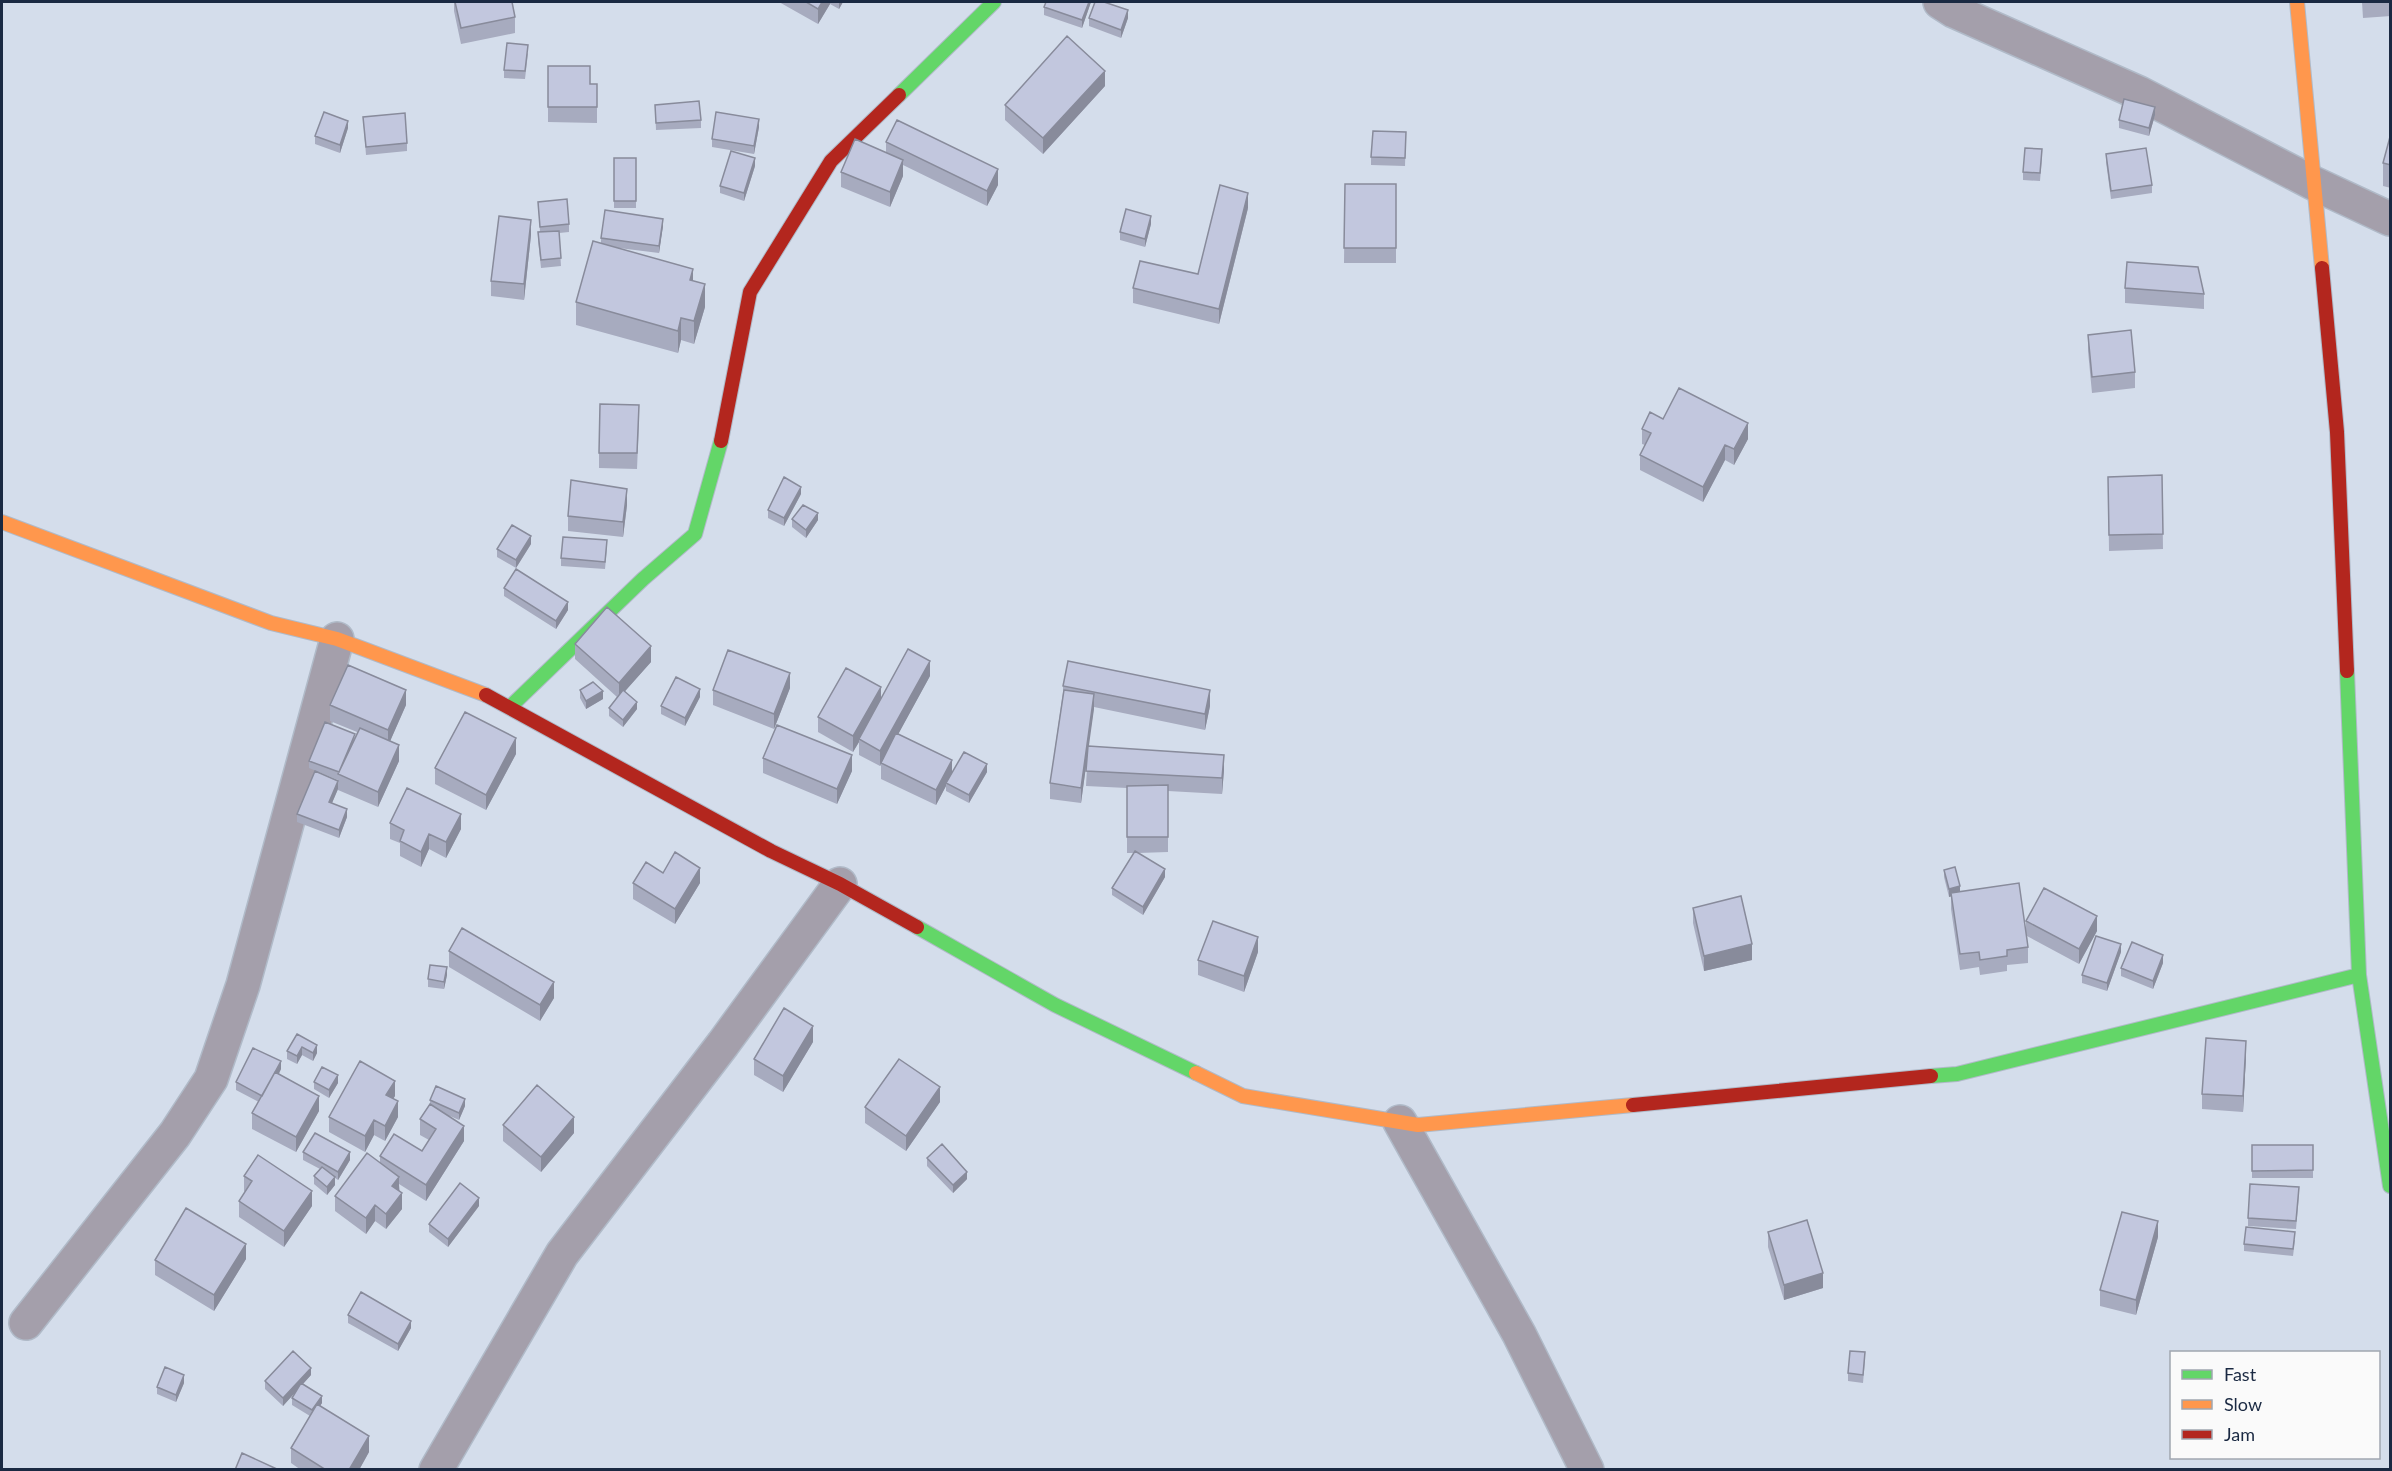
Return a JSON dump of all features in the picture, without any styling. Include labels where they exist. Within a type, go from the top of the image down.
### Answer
[{"type":"street","points":[[510,707],[643,579],[695,534],[724,430],[750,292],[831,161],[994,2]]},
{"type":"street","points":[[1940,2],[1954,11],[2139,93],[2313,183],[2391,219]]},
{"type":"street","points":[[2297,2],[2337,432],[2359,975],[2391,1186]]},
{"type":"street","points":[[2,522],[271,623],[337,639],[490,696],[771,851],[840,884],[1055,1005],[1243,1096],[1418,1125],[1957,1074],[2359,975]]},
{"type":"street","points":[[26,1323],[175,1134],[211,1079],[243,985],[337,639]]},
{"type":"street","points":[[435,1470],[562,1254],[723,1044],[840,884]]},
{"type":"street","points":[[1400,1122],[1519,1334],[1587,1470]]},
{"type":"building","points":[[455,2],[512,2],[515,17],[461,28]]},
{"type":"building","points":[[806,2],[822,2],[818,9]]},
{"type":"building","points":[[1046,2],[1089,2],[1082,20],[1044,7]]},
{"type":"building","points":[[1095,2],[1104,2],[1128,10],[1121,30],[1089,18]]},
{"type":"building","points":[[1067,36],[1105,71],[1043,138],[1005,105]]},
{"type":"building","points":[[507,43],[528,45],[525,71],[504,70]]},
{"type":"building","points":[[548,66],[590,66],[590,84],[597,84],[597,107],[548,107]]},
{"type":"building","points":[[2124,99],[2155,107],[2149,128],[2119,120]]},
{"type":"building","points":[[699,101],[701,120],[656,123],[655,105]]},
{"type":"building","points":[[324,112],[348,121],[340,145],[315,136]]},
{"type":"building","points":[[716,112],[759,119],[754,146],[712,139]]},
{"type":"building","points":[[405,113],[407,143],[366,147],[363,117]]},
{"type":"building","points":[[897,120],[998,169],[987,191],[886,142]]},
{"type":"building","points":[[1373,131],[1406,132],[1405,158],[1371,157]]},
{"type":"building","points":[[2391,133],[2391,165],[2383,163]]},
{"type":"building","points":[[855,139],[903,160],[890,192],[841,172]]},
{"type":"building","points":[[2025,148],[2042,149],[2040,173],[2023,172]]},
{"type":"building","points":[[2146,148],[2152,185],[2111,191],[2106,154]]},
{"type":"building","points":[[731,151],[755,158],[744,193],[720,186]]},
{"type":"building","points":[[614,158],[636,158],[636,201],[614,201]]},
{"type":"building","points":[[1345,184],[1396,184],[1396,248],[1344,248]]},
{"type":"building","points":[[1220,185],[1248,193],[1219,309],[1133,288],[1140,261],[1198,274]]},
{"type":"building","points":[[567,199],[569,224],[540,227],[538,202]]},
{"type":"building","points":[[1126,209],[1151,216],[1145,239],[1120,232]]},
{"type":"building","points":[[605,210],[663,219],[659,246],[601,238]]},
{"type":"building","points":[[499,216],[531,220],[524,284],[491,281]]},
{"type":"building","points":[[559,231],[561,258],[541,260],[538,232]]},
{"type":"building","points":[[593,241],[693,269],[690,280],[705,284],[694,321],[681,318],[678,331],[576,302]]},
{"type":"building","points":[[2127,262],[2198,267],[2204,294],[2125,288]]},
{"type":"building","points":[[2131,330],[2135,372],[2092,377],[2088,335]]},
{"type":"building","points":[[1679,388],[1748,423],[1734,449],[1725,445],[1703,487],[1640,455],[1651,433],[1642,429],[1650,412],[1663,419]]},
{"type":"building","points":[[600,404],[639,405],[637,453],[599,453]]},
{"type":"building","points":[[2162,475],[2163,534],[2109,535],[2108,477]]},
{"type":"building","points":[[784,477],[801,487],[784,518],[768,510]]},
{"type":"building","points":[[571,480],[627,489],[623,522],[568,516]]},
{"type":"building","points":[[803,505],[818,513],[806,530],[792,519]]},
{"type":"building","points":[[512,525],[531,536],[516,560],[497,549]]},
{"type":"building","points":[[563,537],[607,540],[605,562],[561,558]]},
{"type":"building","points":[[516,569],[568,602],[556,621],[504,588]]},
{"type":"building","points":[[607,607],[651,646],[619,683],[575,644]]},
{"type":"building","points":[[908,649],[930,661],[880,751],[859,739]]},
{"type":"building","points":[[728,650],[790,673],[774,714],[713,690]]},
{"type":"building","points":[[1068,661],[1210,690],[1205,714],[1063,686]]},
{"type":"building","points":[[348,665],[406,690],[388,730],[330,705]]},
{"type":"building","points":[[846,668],[881,687],[853,736],[818,717]]},
{"type":"building","points":[[676,677],[700,689],[685,718],[661,706]]},
{"type":"building","points":[[593,682],[603,691],[586,701],[580,690]]},
{"type":"building","points":[[623,690],[637,702],[623,720],[609,708]]},
{"type":"building","points":[[1064,690],[1094,694],[1081,788],[1050,783]]},
{"type":"building","points":[[465,712],[516,738],[486,795],[435,768]]},
{"type":"building","points":[[325,722],[355,734],[339,772],[309,761]]},
{"type":"building","points":[[777,725],[852,755],[837,789],[763,758]]},
{"type":"building","points":[[360,728],[399,745],[378,792],[338,774]]},
{"type":"building","points":[[896,733],[952,760],[936,790],[881,763]]},
{"type":"building","points":[[1088,746],[1224,755],[1222,778],[1086,771]]},
{"type":"building","points":[[964,752],[987,764],[969,795],[946,783]]},
{"type":"building","points":[[315,771],[338,781],[329,802],[347,809],[339,830],[297,814]]},
{"type":"building","points":[[1168,785],[1168,837],[1127,837],[1127,786]]},
{"type":"building","points":[[407,788],[461,814],[446,842],[429,834],[421,852],[400,841],[404,830],[390,823]]},
{"type":"building","points":[[1135,851],[1165,869],[1143,907],[1112,888]]},
{"type":"building","points":[[675,852],[700,868],[675,909],[633,883],[646,862],[663,873]]},
{"type":"building","points":[[1955,867],[1960,886],[1949,889],[1944,870]]},
{"type":"building","points":[[2019,883],[2028,947],[2007,950],[2007,956],[1980,960],[1979,952],[1960,954],[1951,893]]},
{"type":"building","points":[[2044,888],[2097,916],[2079,949],[2026,921]]},
{"type":"building","points":[[1741,896],[1752,944],[1704,956],[1693,908]]},
{"type":"building","points":[[1213,921],[1258,937],[1244,976],[1198,960]]},
{"type":"building","points":[[462,928],[554,982],[540,1005],[449,951]]},
{"type":"building","points":[[2096,936],[2121,944],[2107,983],[2082,975]]},
{"type":"building","points":[[2132,942],[2163,955],[2153,981],[2121,968]]},
{"type":"building","points":[[430,965],[447,967],[444,982],[428,979]]},
{"type":"building","points":[[784,1008],[813,1026],[783,1076],[754,1059]]},
{"type":"building","points":[[297,1034],[317,1045],[313,1053],[302,1047],[297,1056],[287,1051]]},
{"type":"building","points":[[2206,1038],[2246,1041],[2243,1096],[2202,1094]]},
{"type":"building","points":[[253,1048],[281,1061],[262,1096],[236,1082]]},
{"type":"building","points":[[899,1059],[940,1087],[906,1136],[865,1107]]},
{"type":"building","points":[[360,1061],[395,1081],[386,1095],[398,1101],[385,1126],[374,1120],[365,1136],[329,1117]]},
{"type":"building","points":[[322,1067],[338,1075],[329,1090],[314,1082]]},
{"type":"building","points":[[275,1072],[319,1096],[296,1137],[252,1113]]},
{"type":"building","points":[[537,1085],[574,1117],[541,1157],[503,1125]]},
{"type":"building","points":[[436,1086],[465,1099],[459,1113],[430,1100]]},
{"type":"building","points":[[430,1104],[464,1126],[426,1185],[380,1156],[394,1134],[422,1151],[436,1129],[420,1119]]},
{"type":"building","points":[[315,1133],[350,1152],[338,1172],[303,1152]]},
{"type":"building","points":[[942,1144],[967,1172],[953,1185],[927,1158]]},
{"type":"building","points":[[2252,1145],[2313,1145],[2313,1170],[2252,1171]]},
{"type":"building","points":[[367,1153],[399,1177],[392,1186],[402,1193],[386,1214],[375,1205],[366,1218],[335,1196]]},
{"type":"building","points":[[258,1155],[312,1191],[284,1231],[239,1201],[252,1181],[244,1176]]},
{"type":"building","points":[[322,1167],[335,1177],[327,1187],[314,1176]]},
{"type":"building","points":[[460,1183],[479,1198],[448,1239],[429,1224]]},
{"type":"building","points":[[2250,1184],[2299,1187],[2296,1221],[2248,1218]]},
{"type":"building","points":[[186,1208],[246,1244],[214,1295],[155,1260]]},
{"type":"building","points":[[2122,1212],[2158,1221],[2136,1300],[2100,1290]]},
{"type":"building","points":[[1807,1220],[1823,1273],[1784,1285],[1768,1232]]},
{"type":"building","points":[[2246,1227],[2295,1232],[2293,1249],[2244,1244]]},
{"type":"building","points":[[361,1292],[411,1321],[398,1344],[348,1315]]},
{"type":"building","points":[[293,1351],[311,1368],[283,1398],[265,1381]]},
{"type":"building","points":[[1850,1351],[1865,1352],[1863,1375],[1848,1373]]},
{"type":"building","points":[[165,1367],[184,1375],[176,1395],[157,1387]]},
{"type":"building","points":[[301,1383],[322,1396],[312,1410],[292,1398]]},
{"type":"building","points":[[317,1404],[369,1436],[349,1470],[326,1470],[291,1448]]},
{"type":"building","points":[[242,1453],[279,1470],[235,1470]]},
{"type":"traffic: fast","points":[[899,95],[994,2]]},
{"type":"traffic: fast","points":[[510,707],[643,579],[695,534],[721,441]]},
{"type":"traffic: fast","points":[[2347,671],[2359,975],[2390,1186]]},
{"type":"traffic: fast","points":[[917,927],[1055,1005],[1196,1073]]},
{"type":"traffic: fast","points":[[1931,1076],[1957,1074],[2359,975]]},
{"type":"traffic: slow","points":[[2297,2],[2322,268]]},
{"type":"traffic: slow","points":[[2,522],[271,623],[337,639],[486,695]]},
{"type":"traffic: slow","points":[[1196,1073],[1243,1096],[1418,1125],[1633,1105]]},
{"type":"traffic: jam","points":[[721,441],[750,292],[831,161],[899,95]]},
{"type":"traffic: jam","points":[[2322,268],[2337,432],[2347,671]]},
{"type":"traffic: jam","points":[[486,695],[771,851],[840,884],[917,927]]},
{"type":"traffic: jam","points":[[1633,1105],[1931,1076]]}]
